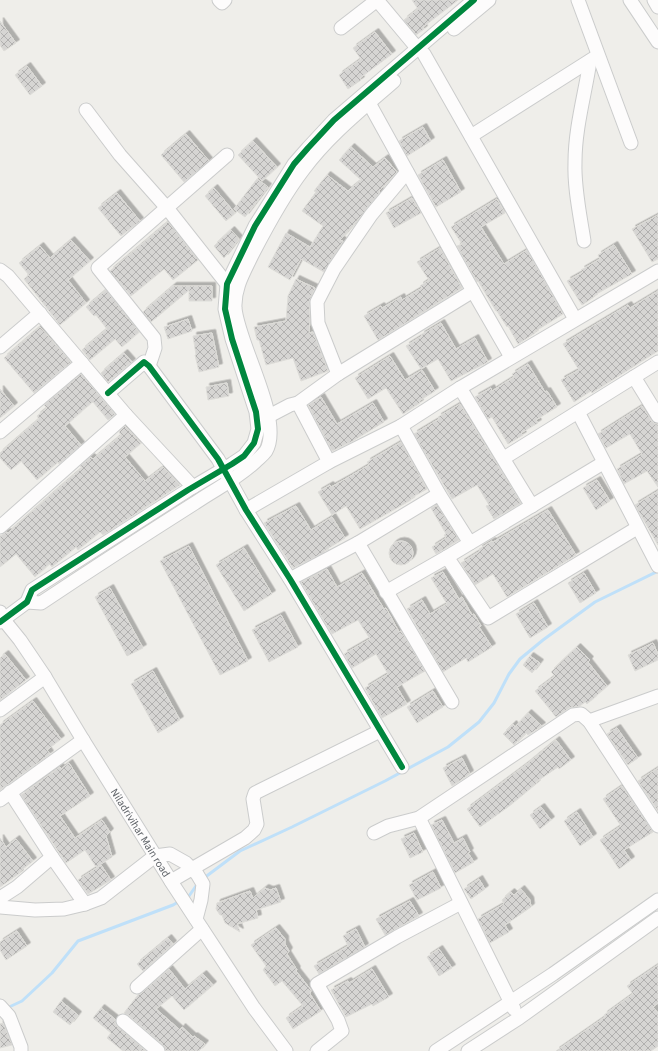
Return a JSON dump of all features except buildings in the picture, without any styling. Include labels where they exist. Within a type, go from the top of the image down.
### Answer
[{"type":"street","points":[[220,0],[222,2],[225,0]]},
{"type":"street","points":[[341,28],[377,0],[421,51],[575,319]]},
{"type":"street","points":[[26,602],[40,603],[197,501],[243,473],[265,453],[270,439],[269,416],[256,374],[242,337],[235,308],[237,287],[264,230],[303,169],[338,124],[369,103],[474,0]]},
{"type":"street","points":[[1,618],[26,602],[32,590],[244,456],[254,443],[258,429],[256,412],[243,376],[226,318],[225,309],[227,284],[255,226],[294,164],[308,148],[338,124],[421,51],[489,0]]},
{"type":"street","points":[[578,0],[594,58],[632,143]]},
{"type":"street","points":[[630,0],[658,42]]},
{"type":"street","points":[[654,0],[658,7]]},
{"type":"street","points":[[471,136],[594,58]]},
{"type":"street","points":[[584,241],[578,202],[575,162],[577,132],[594,58]]},
{"type":"street","points":[[369,103],[472,291],[512,357]]},
{"type":"street","points":[[86,110],[120,155],[167,208],[227,284]]},
{"type":"street","points":[[149,366],[155,348],[154,338],[98,268],[227,155]]},
{"type":"street","points":[[338,374],[318,323],[317,302],[334,269],[371,215],[407,172]]},
{"type":"street","points":[[0,270],[8,276],[126,415],[193,487]]},
{"type":"street","points":[[246,510],[329,462],[401,426],[460,388],[658,271]]},
{"type":"street","points":[[269,416],[290,405],[298,403],[338,374],[472,291]]},
{"type":"street","points":[[0,347],[40,313]]},
{"type":"street","points":[[108,393],[144,362],[149,366],[218,459],[246,510],[290,579],[402,768]]},
{"type":"street","points":[[504,458],[658,362]]},
{"type":"street","points":[[0,432],[82,363]]},
{"type":"street","points":[[634,377],[658,416]]},
{"type":"street","points":[[460,388],[532,506]]},
{"type":"street","points":[[298,403],[329,462]]},
{"type":"street","points":[[578,412],[603,463],[658,566]]},
{"type":"street","points":[[0,527],[126,415]]},
{"type":"street","points":[[401,426],[439,494],[470,543]]},
{"type":"street","points":[[386,592],[603,463]]},
{"type":"street","points":[[290,579],[358,543],[439,494]]},
{"type":"street","points":[[447,557],[488,618],[637,528]]},
{"type":"street","points":[[358,543],[452,702]]},
{"type":"street","name":"Niladrivihar Main road","points":[[1,618],[20,640],[45,677],[82,740],[172,884],[254,1008],[286,1051]]},
{"type":"street","points":[[0,710],[45,677]]},
{"type":"street","points":[[589,721],[658,696]]},
{"type":"street","points":[[374,833],[388,826],[419,818],[573,715],[581,714],[589,721],[658,826]]},
{"type":"street","points":[[172,884],[192,869],[245,838],[254,830],[257,824],[253,799],[255,793],[380,731]]},
{"type":"street","points":[[0,800],[82,740]]},
{"type":"street","points":[[10,792],[85,904]]},
{"type":"street","points":[[419,818],[519,1018]]},
{"type":"street","points":[[0,907],[35,910],[64,909],[102,898],[155,856],[170,854],[186,863],[203,884],[199,924],[137,987]]},
{"type":"street","points":[[0,898],[17,887],[52,856]]},
{"type":"street","points":[[436,1051],[658,900]]},
{"type":"street","points":[[317,1051],[342,1031],[338,1020],[317,984],[396,937],[462,903]]},
{"type":"street","points":[[468,1051],[519,1018],[658,918]]},
{"type":"street","points":[[0,1006],[9,1016],[21,1047],[21,1051]]},
{"type":"street","points":[[123,1021],[158,1051]]},
{"type":"waterway","points":[[204,878],[240,851],[385,781],[448,747],[479,722],[494,703],[509,674],[520,659],[543,640],[595,602],[658,571]]},
{"type":"waterway","points":[[185,898],[189,896],[198,883]]},
{"type":"waterway","points":[[7,1008],[22,1001],[52,973],[78,941],[180,901]]},
{"type":"cycle path","points":[[0,622],[27,602],[32,590],[188,490],[232,464],[244,456],[254,443],[258,429],[256,412],[232,339],[225,309],[227,284],[255,226],[294,164],[334,120],[474,0]]},
{"type":"cycle path","points":[[108,393],[144,362],[149,366],[218,459],[246,510],[290,579],[402,767]]}]
